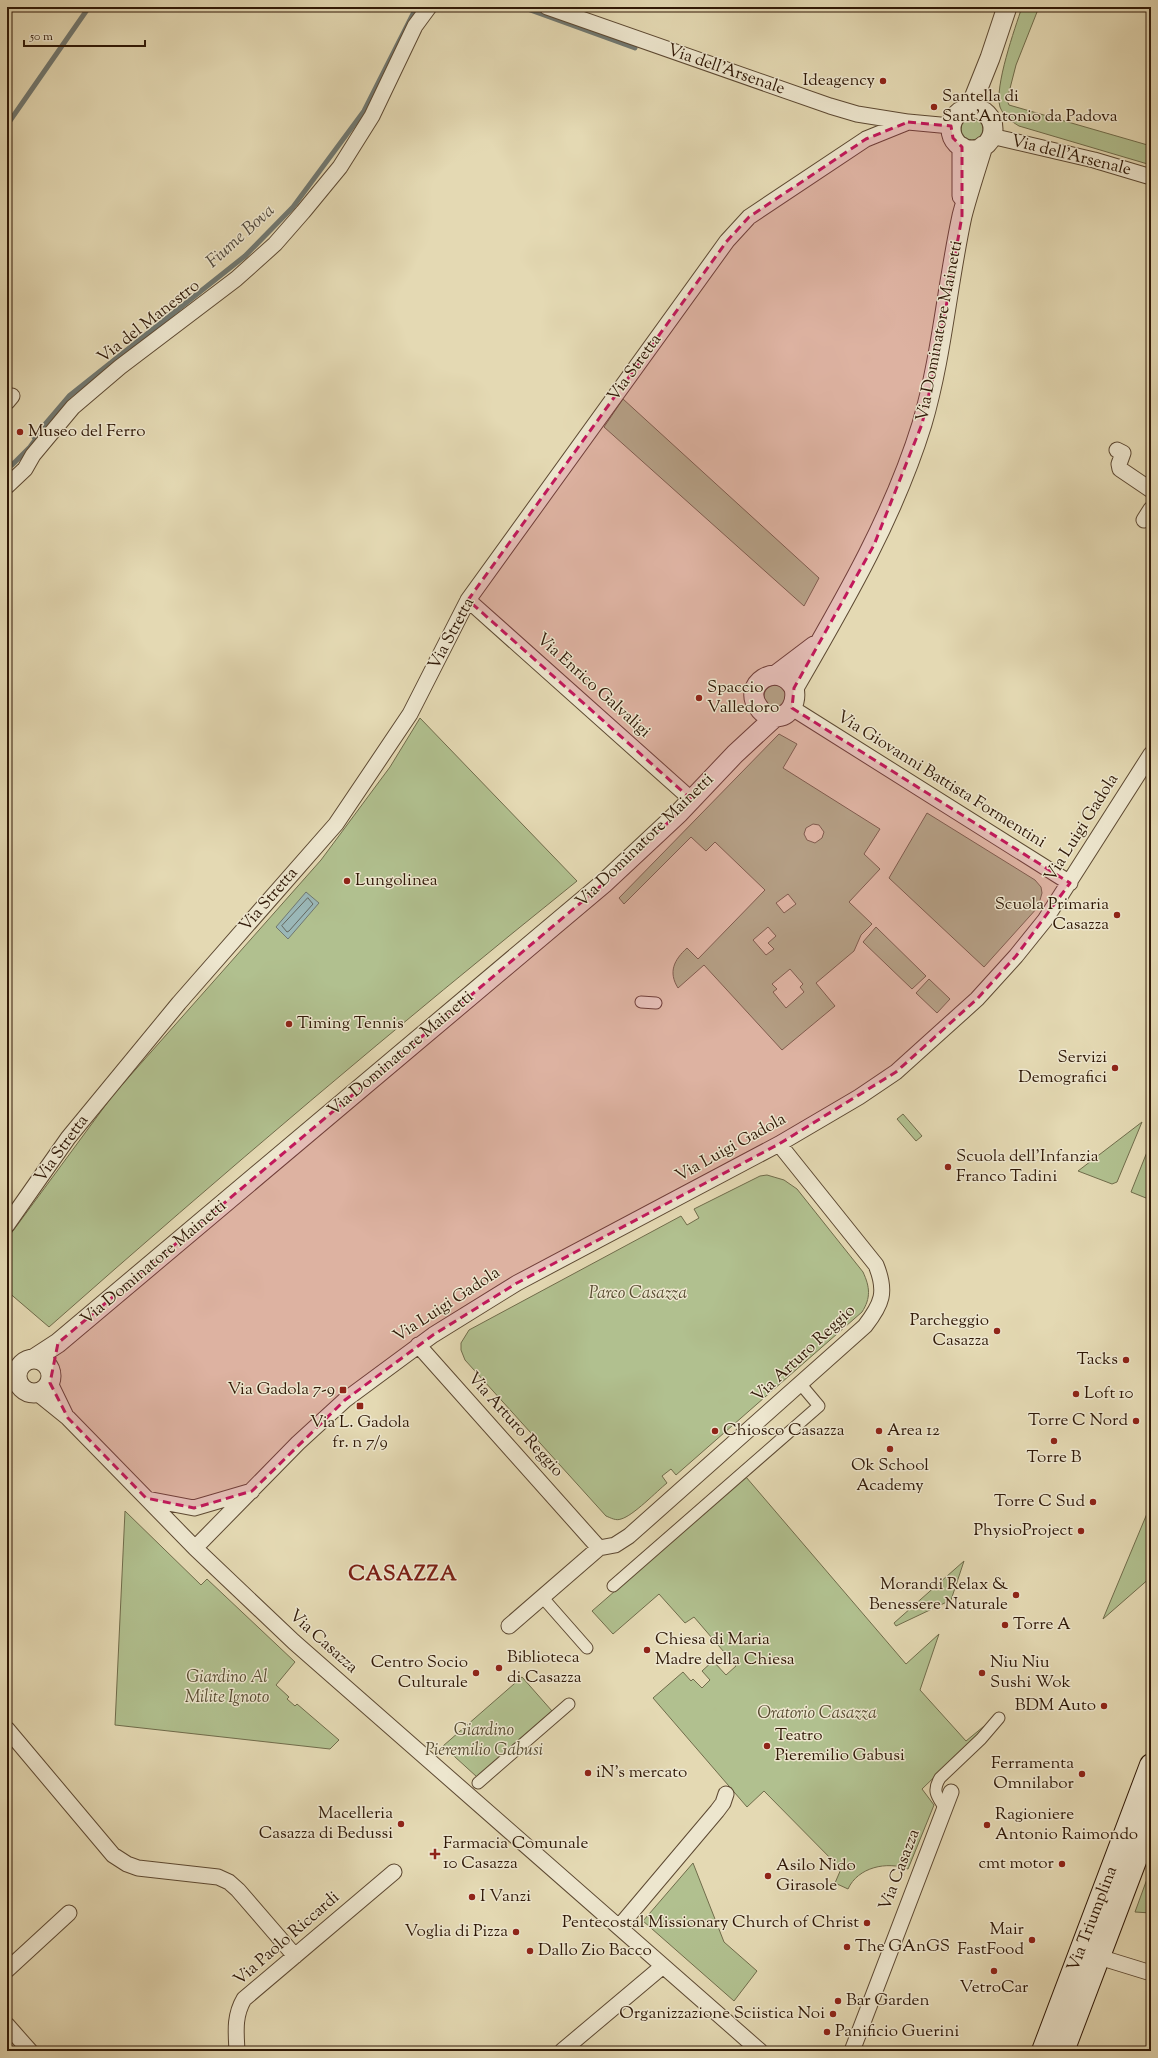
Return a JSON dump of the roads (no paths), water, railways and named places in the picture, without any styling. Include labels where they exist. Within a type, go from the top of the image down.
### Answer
[{"type":"main road","name":"Via Triumplina","points":[[1043,2051],[1151,1765]]},
{"type":"main road","name":"Via Triumplina","points":[[1064,2051],[1151,1819]]},
{"type":"street","name":"Via del Manestro","points":[[7,486],[25,469],[33,455],[74,407],[120,367],[236,279],[275,244],[304,212],[340,167],[372,116],[416,26],[429,7]]},
{"type":"street","name":"Via dell'Arsenale","points":[[546,7],[830,106],[857,114],[908,122]]},
{"type":"street","points":[[962,147],[953,138],[951,126],[957,114],[978,111],[990,58],[1007,7]]},
{"type":"street","name":"Via dell'Arsenale","points":[[962,147],[973,150],[987,141],[992,125],[978,111]]},
{"type":"street","name":"Via Stretta","points":[[7,1226],[68,1138],[179,1003],[336,824],[410,714],[468,600],[723,247],[749,217],[866,139],[908,122],[951,126]]},
{"type":"street","name":"Via dell'Arsenale","points":[[987,141],[1094,160],[1151,177]]},
{"type":"street","name":"Via Dominatore Mainetti","points":[[28,1384],[48,1365],[35,1358],[58,1343],[603,884],[692,800],[735,754],[774,716],[784,714],[792,708],[795,702],[794,688],[874,545],[899,487],[922,424],[938,352],[962,216],[987,141]]},
{"type":"street","name":"Via Dominatore Mainetti","points":[[962,147],[962,216]]},
{"type":"street","points":[[1122,450],[1119,464],[1120,469],[1151,490]]},
{"type":"street","name":"Via Enrico Galvaligi","points":[[468,600],[692,800]]},
{"type":"street","name":"Via Dominatore Mainetti","points":[[735,754],[756,705],[754,692],[756,686],[764,677],[777,674],[822,640]]},
{"type":"street","points":[[777,674],[787,679],[794,688]]},
{"type":"street","points":[[756,705],[767,715],[774,716]]},
{"type":"street","name":"Via Giovanni Battista Formentini","points":[[792,708],[1070,884]]},
{"type":"street","name":"Via Luigi Gadola","points":[[195,1548],[298,1443],[345,1400],[418,1345],[517,1283],[779,1144],[860,1097],[896,1072],[976,1000],[1016,956],[1045,920],[1070,884],[1151,754]]},
{"type":"street","points":[[641,1002],[656,1003]]},
{"type":"street","name":"Via Arturo Reggio","points":[[509,1626],[599,1548],[616,1545],[630,1536],[865,1326],[877,1311],[883,1296],[882,1280],[876,1265],[779,1144]]},
{"type":"street","points":[[28,1384],[58,1343]]},
{"type":"street","name":"Via Arturo Reggio","points":[[418,1345],[599,1548]]},
{"type":"street","name":"Via Casazza","points":[[28,1384],[68,1418],[195,1548],[294,1642],[760,2051]]},
{"type":"street","points":[[612,1586],[819,1406],[803,1387]]},
{"type":"street","name":"Via Luigi Gadola","points":[[146,1498],[194,1508],[252,1491]]},
{"type":"street","points":[[543,1598],[587,1648]]},
{"type":"street","points":[[478,1783],[569,1704]]},
{"type":"street","points":[[944,1807],[935,1794],[936,1785],[940,1778],[981,1739],[998,1718]]},
{"type":"street","points":[[7,1729],[113,1855],[126,1864],[138,1868],[218,1877],[229,1882],[238,1890],[295,1956]]},
{"type":"street","name":"Via Casazza","points":[[852,2051],[951,1792]]},
{"type":"street","points":[[619,1927],[717,1811],[723,1803],[726,1794]]},
{"type":"street","name":"Via Paolo Riccardi","points":[[237,2051],[236,2023],[238,2011],[244,1999],[394,1872]]},
{"type":"street","points":[[7,1970],[69,1913]]},
{"type":"street","points":[[1099,1957],[1151,1973]]},
{"type":"street","points":[[562,2051],[662,1966]]},
{"type":"street","points":[[7,2025],[30,2051]]},
{"type":"water","points":[[306,892],[319,903],[288,939],[276,927]]},
{"type":"waterway","points":[[7,125],[89,7]]},
{"type":"waterway","points":[[522,7],[635,48]]},
{"type":"waterway","name":"Fiume Bova","points":[[34,437],[69,396],[245,256],[293,207],[364,111],[414,12]]},
{"type":"waterway","name":"Fiume Bova","points":[[12,465],[30,447],[38,436]]},
{"type":"place","name":"Ideagency","points":[[883,81]]},
{"type":"place","name":"Santella di Sant'Antonio da Padova","points":[[934,107]]},
{"type":"place","name":"Museo del Ferro","points":[[20,432]]},
{"type":"place","name":"Spaccio Valledoro","points":[[699,698]]},
{"type":"place","name":"Lungolinea","points":[[347,881]]},
{"type":"place","name":"Scuola Primaria Casazza","points":[[1117,915]]},
{"type":"place","name":"Timing Tennis","points":[[289,1024]]},
{"type":"place","name":"Servizi Demografici","points":[[1115,1068]]},
{"type":"place","name":"Scuola dell'Infanzia Franco Tadini","points":[[948,1167]]},
{"type":"place","name":"Parcheggio Casazza","points":[[997,1331]]},
{"type":"place","name":"Tacks","points":[[1126,1360]]},
{"type":"place","name":"Via Gadola 7-9","points":[[343,1390]]},
{"type":"place","name":"Loft 10","points":[[1076,1394]]},
{"type":"place","name":"Via L. Gadola fr. n 7/9","points":[[360,1406]]},
{"type":"place","name":"Torre C Nord","points":[[1136,1421]]},
{"type":"place","name":"Chiosco Casazza","points":[[715,1431]]},
{"type":"place","name":"Area 12","points":[[879,1431]]},
{"type":"place","name":"Torre B","points":[[1054,1441]]},
{"type":"place","name":"Ok School Academy","points":[[890,1449]]},
{"type":"place","name":"Torre C Sud","points":[[1093,1502]]},
{"type":"place","name":"PhysioProject","points":[[1081,1531]]},
{"type":"place","name":"Morandi Relax & Benessere Naturale","points":[[1016,1595]]},
{"type":"place","name":"Torre A","points":[[1005,1625]]},
{"type":"place","name":"Chiesa di Maria Madre della Chiesa","points":[[647,1650]]},
{"type":"place","name":"Biblioteca di Casazza","points":[[499,1668]]},
{"type":"place","name":"Centro Socio Culturale","points":[[476,1673]]},
{"type":"place","name":"Niu Niu Sushi Wok","points":[[982,1673]]},
{"type":"place","name":"BDM Auto","points":[[1104,1706]]},
{"type":"place","name":"Teatro Pieremilio Gabusi","points":[[767,1746]]},
{"type":"place","name":"iN's mercato","points":[[588,1773]]},
{"type":"place","name":"Ferramenta Omnilabor","points":[[1082,1774]]},
{"type":"place","name":"Macelleria Casazza di Bedussi","points":[[401,1824]]},
{"type":"place","name":"Ragioniere Antonio Raimondo","points":[[987,1825]]},
{"type":"place","name":"Farmacia Comunale 10 Casazza","points":[[435,1854]]},
{"type":"place","name":"cmt motor","points":[[1062,1864]]},
{"type":"place","name":"Asilo Nido Girasole","points":[[768,1876]]},
{"type":"place","name":"I Vanzi","points":[[472,1897]]},
{"type":"place","name":"Pentecostal Missionary Church of Christ","points":[[867,1923]]},
{"type":"place","name":"Voglia di Pizza","points":[[516,1932]]},
{"type":"place","name":"Mair FastFood","points":[[1032,1940]]},
{"type":"place","name":"The GAnGS","points":[[847,1947]]},
{"type":"place","name":"Dallo Zio Bacco","points":[[530,1951]]},
{"type":"place","name":"VetroCar","points":[[994,1971]]},
{"type":"place","name":"Bar Garden","points":[[838,2001]]},
{"type":"place","name":"Organizzazione Sciistica Noi","points":[[833,2014]]},
{"type":"place","name":"Panificio Guerini","points":[[827,2032]]},
{"type":"district","name":"CASAZZA","points":[[403,1575]]},
{"type":"park label","name":"Parco Casazza","points":[[638,1294]]},
{"type":"park label","name":"Giardino Al Milite Ignoto","points":[[227,1688]]},
{"type":"park label","name":"Oratorio Casazza","points":[[817,1714]]},
{"type":"park label","name":"Giardino Pieremilio Gabusi","points":[[484,1741]]}]
